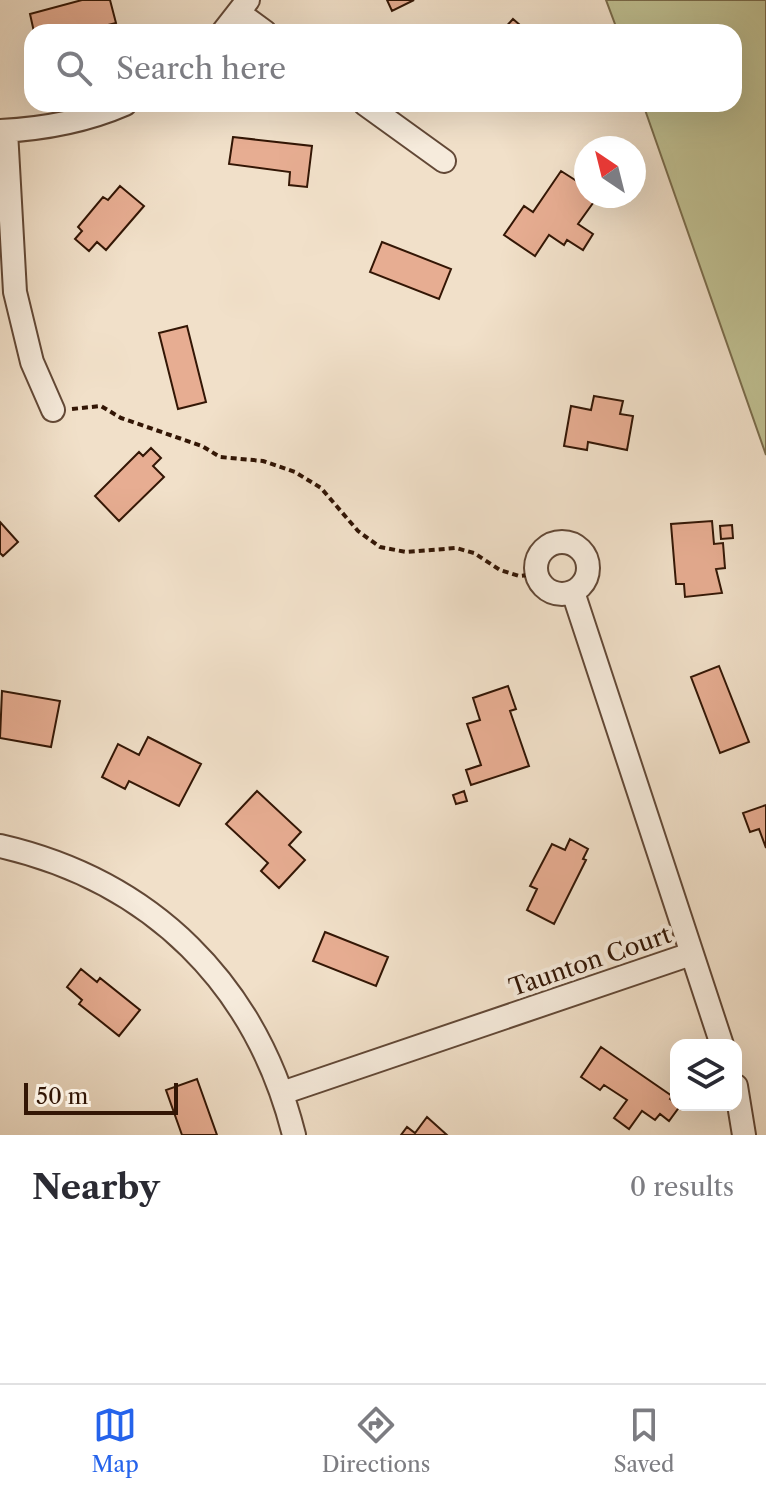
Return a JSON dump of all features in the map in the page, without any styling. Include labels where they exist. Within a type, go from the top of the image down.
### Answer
[{"type":"street","points":[[229,24],[243,7],[258,24]]},
{"type":"street","points":[[53,410],[32,362],[15,292],[3,131],[89,118],[104,112]]},
{"type":"street","points":[[376,112],[444,161]]},
{"type":"street","points":[[562,541],[576,546],[587,560],[589,569],[580,587],[573,592],[556,594],[548,590],[537,574],[536,565],[546,547],[562,541]]},
{"type":"street","name":"Taunton Court","points":[[282,1093],[691,954],[573,592]]},
{"type":"street","points":[[0,846],[51,860],[113,888],[185,941],[243,1012],[282,1093],[294,1135]]},
{"type":"street","points":[[691,954],[720,1039]]},
{"type":"street","points":[[740,1111],[744,1135]]},
{"type":"path","points":[[53,410],[101,406],[121,418],[202,446],[220,457],[263,461],[295,472],[321,488],[358,531],[380,547],[406,552],[456,548],[474,553],[500,570],[519,576],[537,574]]},
{"type":"green space","points":[[606,0],[766,0],[766,455],[646,112],[742,112],[742,24],[615,24]]},
{"type":"building","points":[[82,0],[110,0],[116,23],[32,24],[30,14]]},
{"type":"building","points":[[387,0],[414,0],[392,11]]},
{"type":"building","points":[[233,137],[312,146],[307,187],[289,185],[290,172],[229,164]]},
{"type":"building","points":[[561,171],[574,179],[574,208],[589,208],[578,224],[593,234],[583,250],[567,240],[564,245],[549,235],[535,256],[504,235],[524,206],[533,212]]},
{"type":"building","points":[[120,186],[144,206],[106,250],[97,242],[89,251],[75,239],[82,231],[78,227],[103,197],[108,200]]},
{"type":"building","points":[[382,242],[451,269],[439,299],[370,272]]},
{"type":"building","points":[[187,326],[206,402],[178,409],[159,333]]},
{"type":"building","points":[[594,396],[623,401],[620,414],[633,416],[627,450],[588,442],[587,450],[564,446],[571,406],[591,410]]},
{"type":"building","points":[[151,448],[161,458],[153,466],[164,477],[119,521],[95,496],[139,452],[143,456]]},
{"type":"building","points":[[712,521],[714,544],[723,543],[725,568],[716,569],[722,593],[685,597],[684,584],[676,584],[671,524]]},
{"type":"building","points":[[0,522],[18,542],[3,556],[0,553]]},
{"type":"building","points":[[732,525],[733,538],[721,539],[720,526]]},
{"type":"building","points":[[719,666],[749,742],[720,753],[691,677]]},
{"type":"building","points":[[508,686],[516,709],[510,711],[529,766],[471,785],[466,770],[481,765],[467,724],[480,720],[473,698]]},
{"type":"building","points":[[2,691],[60,701],[51,747],[0,738]]},
{"type":"building","points":[[148,737],[201,764],[179,806],[129,781],[125,789],[102,777],[118,744],[139,755]]},
{"type":"building","points":[[257,791],[301,832],[289,845],[305,860],[279,888],[261,871],[268,863],[226,824]]},
{"type":"building","points":[[464,791],[467,801],[456,804],[453,795]]},
{"type":"building","points":[[766,805],[766,848],[759,829],[750,832],[743,813]]},
{"type":"building","points":[[570,839],[588,849],[583,859],[586,860],[554,924],[527,910],[537,889],[530,886],[552,844],[565,850]]},
{"type":"building","points":[[325,932],[388,957],[376,986],[313,961]]},
{"type":"building","points":[[81,969],[97,982],[100,978],[140,1010],[119,1036],[79,1004],[82,1000],[67,987]]},
{"type":"building","points":[[601,1047],[670,1095],[670,1111],[676,1111],[669,1121],[660,1114],[655,1120],[642,1111],[629,1129],[614,1118],[627,1100],[604,1085],[600,1090],[581,1077]]},
{"type":"building","points":[[197,1079],[217,1135],[182,1135],[166,1090]]},
{"type":"building","points":[[427,1117],[447,1135],[401,1135],[407,1127],[415,1133]]}]
